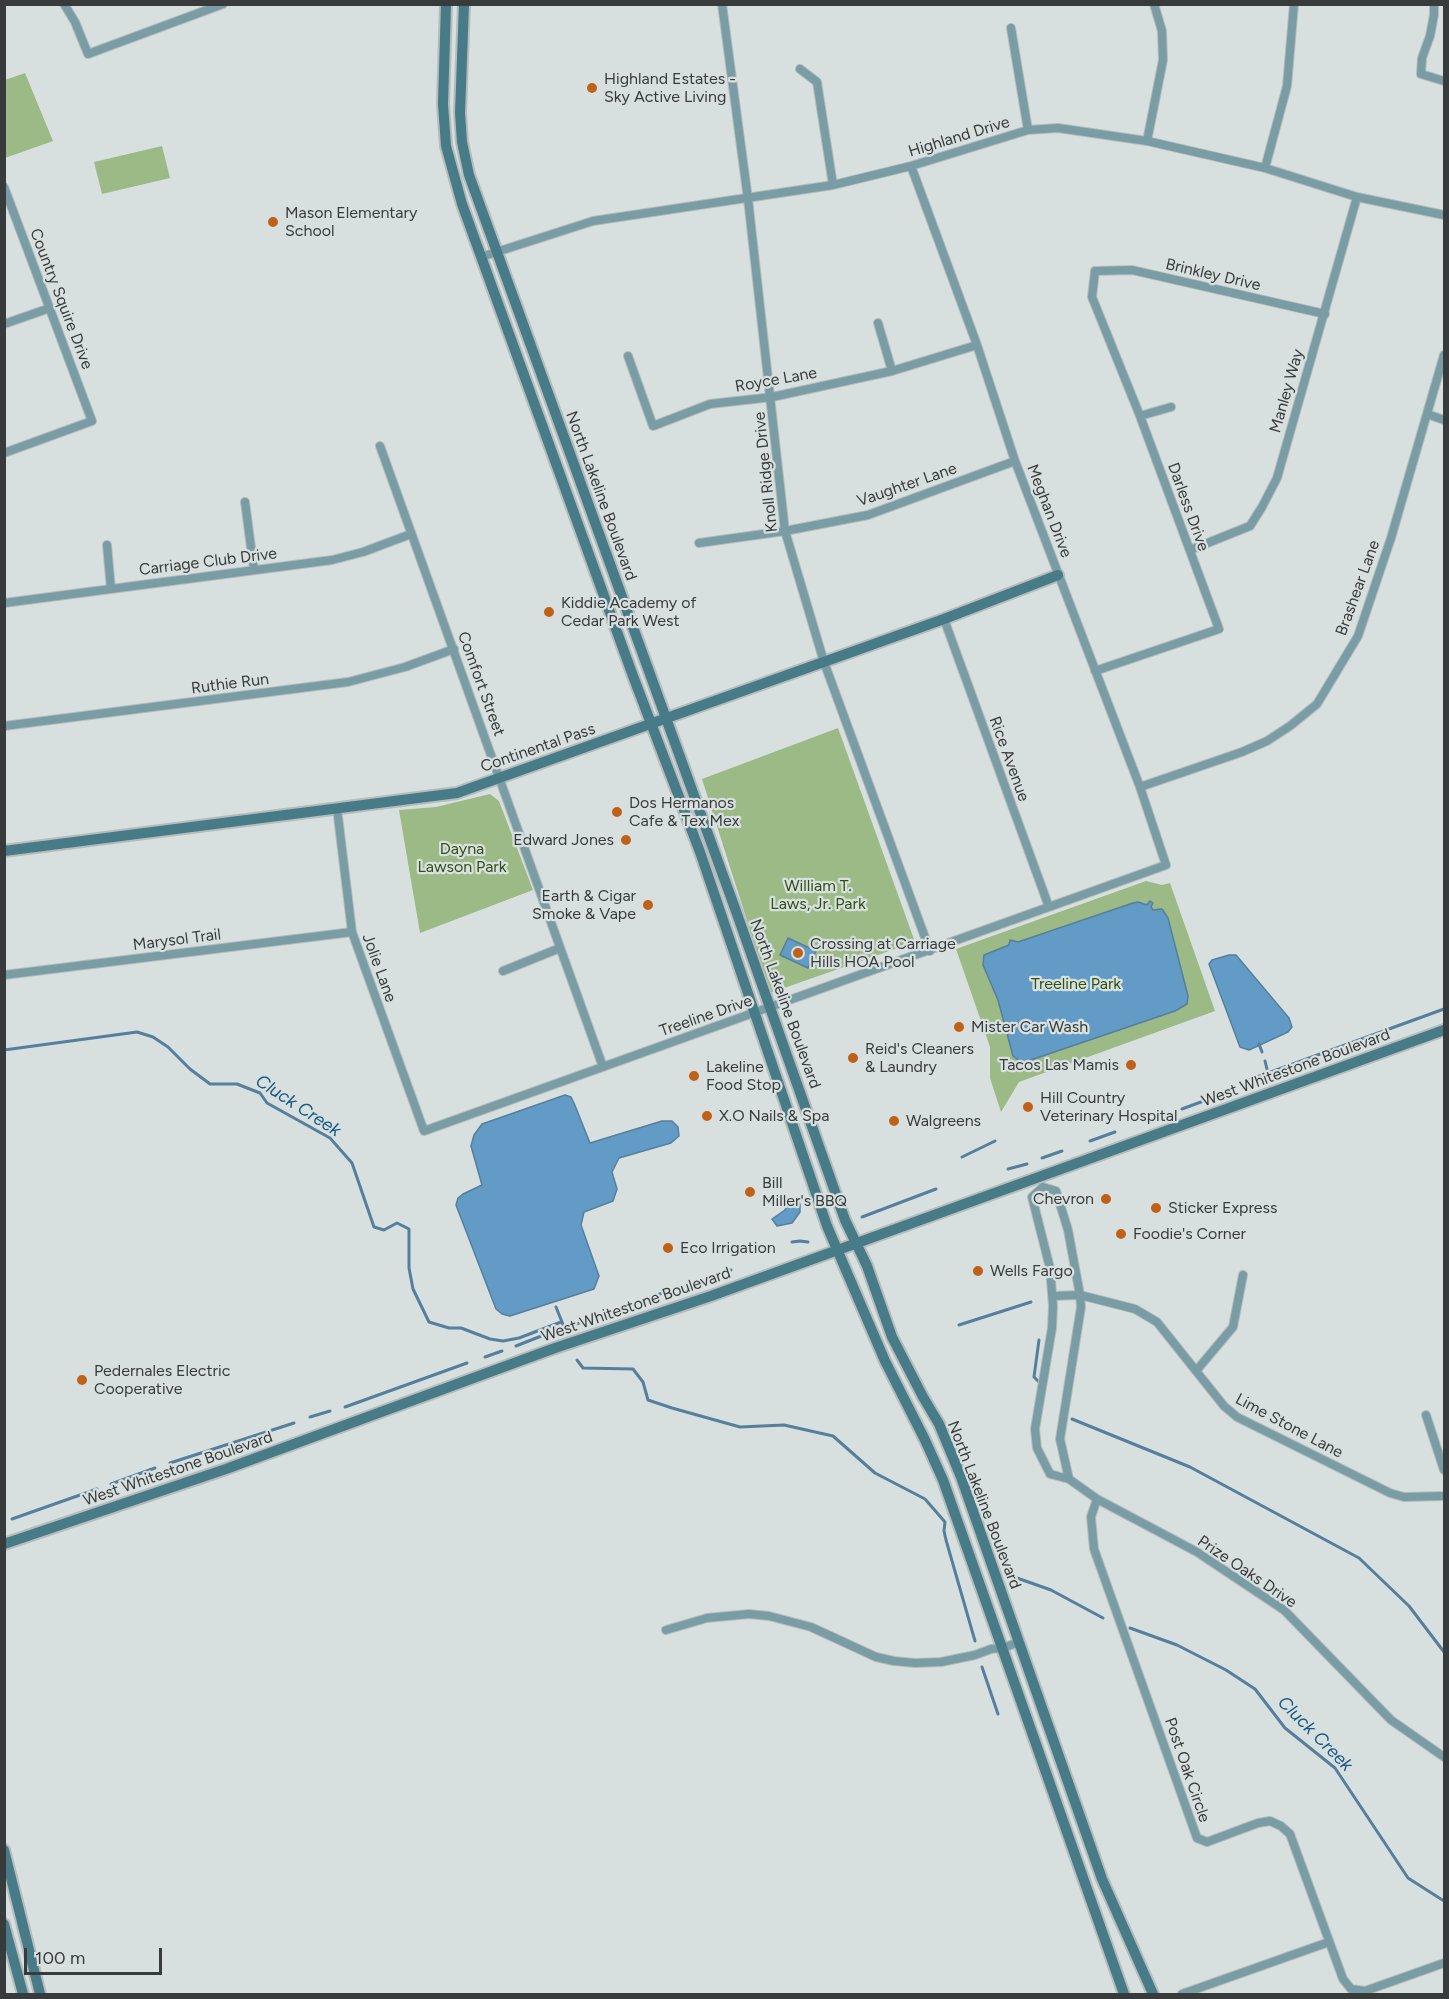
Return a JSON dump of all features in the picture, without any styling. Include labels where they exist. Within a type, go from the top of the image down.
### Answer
[{"type":"main road","name":"North Lakeline Boulevard","points":[[446,4],[443,104],[446,146],[462,204],[651,724],[696,841],[827,1226],[885,1361],[943,1480],[1124,1995]]},
{"type":"main road","name":"North Lakeline Boulevard","points":[[464,4],[460,113],[462,142],[469,175],[639,642],[845,1220],[867,1266],[892,1337],[939,1424],[961,1477],[1102,1879],[1153,1995]]},
{"type":"main road","name":"Continental Pass","points":[[4,851],[457,793],[944,619],[1058,575]]},
{"type":"main road","name":"West Whitestone Boulevard","points":[[4,1544],[226,1469],[555,1348],[1042,1182],[1444,1030]]},
{"type":"main road","points":[[1062,1818],[1080,1813]]},
{"type":"main road","points":[[4,1850],[40,1995]]},
{"type":"main road","points":[[4,1924],[23,1995]]},
{"type":"street","points":[[64,4],[75,22],[88,54],[223,4]]},
{"type":"street","name":"Knoll Ridge Drive","points":[[722,4],[772,397],[785,531],[824,662],[930,951]]},
{"type":"street","points":[[1147,141],[1163,60],[1162,31],[1154,4]]},
{"type":"street","points":[[1265,168],[1287,86],[1294,4]]},
{"type":"street","points":[[1434,4],[1430,36],[1422,58],[1421,74],[1444,81]]},
{"type":"street","points":[[1011,28],[1028,130]]},
{"type":"street","points":[[800,69],[818,82],[833,185]]},
{"type":"street","name":"Highland Drive","points":[[481,257],[593,221],[833,185],[911,166],[1028,130],[1058,128],[1147,141],[1265,168],[1357,197],[1444,215]]},
{"type":"street","name":"Meghan Drive","points":[[911,166],[977,345],[1015,460],[1140,787],[1166,865]]},
{"type":"street","name":"Country Squire Drive","points":[[4,187],[6,198],[92,421],[4,453]]},
{"type":"street","name":"Manley Way","points":[[1190,550],[1250,526],[1263,507],[1277,478],[1357,197]]},
{"type":"street","name":"Brinkley Drive","points":[[1095,271],[1132,270],[1325,314]]},
{"type":"street","name":"Darless Drive","points":[[1095,271],[1092,297],[1140,416],[1219,629],[1095,671]]},
{"type":"street","points":[[4,324],[50,308]]},
{"type":"street","points":[[878,323],[892,370]]},
{"type":"street","name":"Royce Lane","points":[[628,356],[653,426],[710,404],[772,397],[892,370],[977,345]]},
{"type":"street","name":"Brashear Lane","points":[[1140,787],[1242,752],[1267,741],[1317,704],[1358,636],[1391,538],[1444,355]]},
{"type":"street","points":[[1140,416],[1171,407]]},
{"type":"street","points":[[1427,414],[1444,420]]},
{"type":"street","name":"Comfort Street","points":[[381,446],[603,1067]]},
{"type":"street","name":"Vaughter Lane","points":[[699,543],[785,531],[868,514],[1015,460]]},
{"type":"street","points":[[245,502],[254,570]]},
{"type":"street","name":"Carriage Club Drive","points":[[4,603],[332,560],[363,552],[411,534]]},
{"type":"street","points":[[107,545],[111,589]]},
{"type":"street","name":"Rice Avenue","points":[[944,619],[1049,908]]},
{"type":"street","name":"Ruthie Run","points":[[4,726],[348,682],[405,667],[454,649]]},
{"type":"street","name":"Jolie Lane","points":[[337,808],[352,932],[424,1131]]},
{"type":"street","name":"Treeline Drive","points":[[424,1131],[1166,865]]},
{"type":"street","name":"Marysol Trail","points":[[4,975],[352,932]]},
{"type":"street","points":[[503,971],[560,948]]},
{"type":"street","points":[[1042,1182],[1056,1191],[1068,1230],[1080,1295],[1081,1307],[1060,1439],[1069,1479]]},
{"type":"street","name":"Prize Oaks Drive","points":[[1042,1182],[1032,1197],[1050,1268],[1053,1296],[1052,1328],[1035,1439],[1042,1461],[1050,1474],[1069,1479],[1097,1499],[1197,1552],[1284,1610],[1391,1720],[1444,1757]]},
{"type":"street","points":[[1196,1371],[1233,1327],[1243,1275]]},
{"type":"street","name":"Lime Stone Lane","points":[[1053,1296],[1080,1295],[1135,1309],[1157,1322],[1224,1406],[1238,1417],[1390,1493],[1404,1497],[1444,1496]]},
{"type":"street","points":[[1426,1415],[1444,1470]]},
{"type":"street","name":"Post Oak Circle","points":[[1097,1499],[1091,1517],[1094,1549],[1197,1838],[1206,1842],[1258,1823],[1270,1821],[1281,1826],[1290,1834],[1343,1979],[1350,1989],[1365,1991],[1444,1963]]},
{"type":"street","points":[[666,1630],[707,1618],[750,1614],[793,1621],[811,1627],[855,1649],[894,1661],[941,1662],[1003,1648],[1019,1642]]},
{"type":"street","points":[[1182,1995],[1329,1942]]},
{"type":"green space","points":[[25,73],[53,141],[5,158],[5,80]]},
{"type":"green space","points":[[162,146],[170,178],[102,194],[94,162]]},
{"type":"green space","name":"William T. Laws, Jr. Park","points":[[838,728],[915,942],[770,993],[702,779]]},
{"type":"green space","name":"Dayna Lawson Park","points":[[490,794],[499,801],[533,890],[420,933],[399,810],[436,807]]},
{"type":"green space","name":"Treeline Park","points":[[1146,881],[1162,885],[1170,883],[1215,1011],[1019,1082],[1001,1112],[990,1078],[990,1047],[956,949]]},
{"type":"water","name":"Treeline Park","points":[[1150,901],[1153,903],[1151,907],[1153,910],[1162,909],[1168,918],[1188,996],[1187,1004],[1175,1011],[1022,1063],[1013,1056],[998,1000],[983,965],[984,955],[1009,945],[1010,940],[1018,942],[1133,903],[1147,905]]},
{"type":"water","name":"Crossing at Carriage Hills HOA Pool","points":[[788,938],[816,951],[808,968],[780,955]]},
{"type":"water","points":[[1236,955],[1289,1018],[1292,1027],[1288,1032],[1249,1050],[1240,1047],[1209,964],[1212,960]]},
{"type":"water","points":[[565,1095],[571,1097],[590,1143],[662,1121],[672,1121],[678,1127],[679,1136],[671,1143],[619,1158],[612,1172],[617,1189],[613,1201],[584,1212],[581,1225],[599,1276],[594,1289],[510,1316],[502,1314],[496,1309],[456,1205],[458,1198],[463,1194],[482,1185],[471,1146],[474,1135],[482,1124]]},
{"type":"water","points":[[789,1199],[800,1204],[800,1212],[792,1223],[777,1226],[772,1219],[785,1210]]},
{"type":"waterway","points":[[1246,1081],[1444,1009]]},
{"type":"waterway","name":"Cluck Creek","points":[[4,1050],[137,1032],[153,1037],[168,1047],[190,1069],[210,1084],[237,1084],[260,1093],[267,1103],[330,1138],[352,1163],[374,1227],[384,1230],[397,1223],[409,1229],[409,1268],[413,1289],[429,1322],[449,1328],[461,1328],[490,1339],[503,1341],[519,1338],[561,1322]]},
{"type":"waterway","points":[[1259,1044],[1262,1052]]},
{"type":"waterway","points":[[1265,1061],[1268,1073]]},
{"type":"waterway","points":[[1182,1109],[1209,1099]]},
{"type":"waterway","points":[[1090,1141],[1115,1132]]},
{"type":"waterway","points":[[962,1157],[995,1141]]},
{"type":"waterway","points":[[1042,1158],[1062,1151]]},
{"type":"waterway","points":[[1008,1169],[1027,1164]]},
{"type":"waterway","points":[[862,1217],[936,1189]]},
{"type":"waterway","points":[[792,1242],[808,1242]]},
{"type":"waterway","points":[[713,1276],[731,1270]]},
{"type":"waterway","points":[[689,1284],[697,1282]]},
{"type":"waterway","points":[[612,1311],[674,1289]]},
{"type":"waterway","points":[[959,1325],[1031,1302]]},
{"type":"waterway","points":[[556,1307],[564,1327]]},
{"type":"waterway","points":[[516,1346],[564,1327],[587,1321]]},
{"type":"waterway","points":[[1038,1381],[1034,1377],[1039,1340]]},
{"type":"waterway","points":[[485,1357],[502,1351]]},
{"type":"waterway","name":"Cluck Creek","points":[[577,1360],[583,1368],[633,1369],[643,1382],[648,1400],[672,1408],[740,1427],[784,1425],[833,1436],[875,1473],[925,1499],[945,1522],[946,1540],[975,1641]]},
{"type":"waterway","points":[[345,1407],[467,1363]]},
{"type":"waterway","points":[[310,1417],[330,1411]]},
{"type":"waterway","points":[[1072,1419],[1190,1467],[1359,1558],[1409,1606],[1444,1652]]},
{"type":"waterway","points":[[170,1463],[294,1423]]},
{"type":"waterway","points":[[111,1484],[155,1468]]},
{"type":"waterway","points":[[12,1519],[97,1489]]},
{"type":"waterway","name":"Cluck Creek","points":[[1007,1572],[1051,1590],[1103,1618]]},
{"type":"waterway","name":"Cluck Creek","points":[[1130,1628],[1177,1645],[1226,1670],[1255,1689],[1285,1728],[1335,1768],[1408,1878],[1444,1901]]},
{"type":"waterway","points":[[982,1667],[998,1714]]},
{"type":"place","name":"Highland Estates - Sky Active Living","points":[[592,88]]},
{"type":"place","name":"Mason Elementary School","points":[[273,222]]},
{"type":"place","name":"Kiddie Academy of Cedar Park West","points":[[549,612]]},
{"type":"place","name":"Dos Hermanos Cafe & Tex Mex","points":[[617,812]]},
{"type":"place","name":"Edward Jones","points":[[626,840]]},
{"type":"place","name":"Earth & Cigar Smoke & Vape","points":[[648,905]]},
{"type":"place","name":"Crossing at Carriage Hills HOA Pool","points":[[798,953]]},
{"type":"place","name":"Mister Car Wash","points":[[959,1027]]},
{"type":"place","name":"Reid's Cleaners & Laundry","points":[[853,1058]]},
{"type":"place","name":"Tacos Las Mamis","points":[[1131,1065]]},
{"type":"place","name":"Lakeline Food Stop","points":[[694,1076]]},
{"type":"place","name":"Hill Country Veterinary Hospital","points":[[1028,1107]]},
{"type":"place","name":"X.O Nails & Spa","points":[[707,1116]]},
{"type":"place","name":"Walgreens","points":[[894,1121]]},
{"type":"place","name":"Bill Miller's BBQ","points":[[750,1192]]},
{"type":"place","name":"Chevron","points":[[1106,1199]]},
{"type":"place","name":"Sticker Express","points":[[1156,1208]]},
{"type":"place","name":"Foodie's Corner","points":[[1121,1234]]},
{"type":"place","name":"Eco Irrigation","points":[[668,1248]]},
{"type":"place","name":"Wells Fargo","points":[[978,1271]]},
{"type":"place","name":"Pedernales Electric Cooperative","points":[[82,1380]]}]
